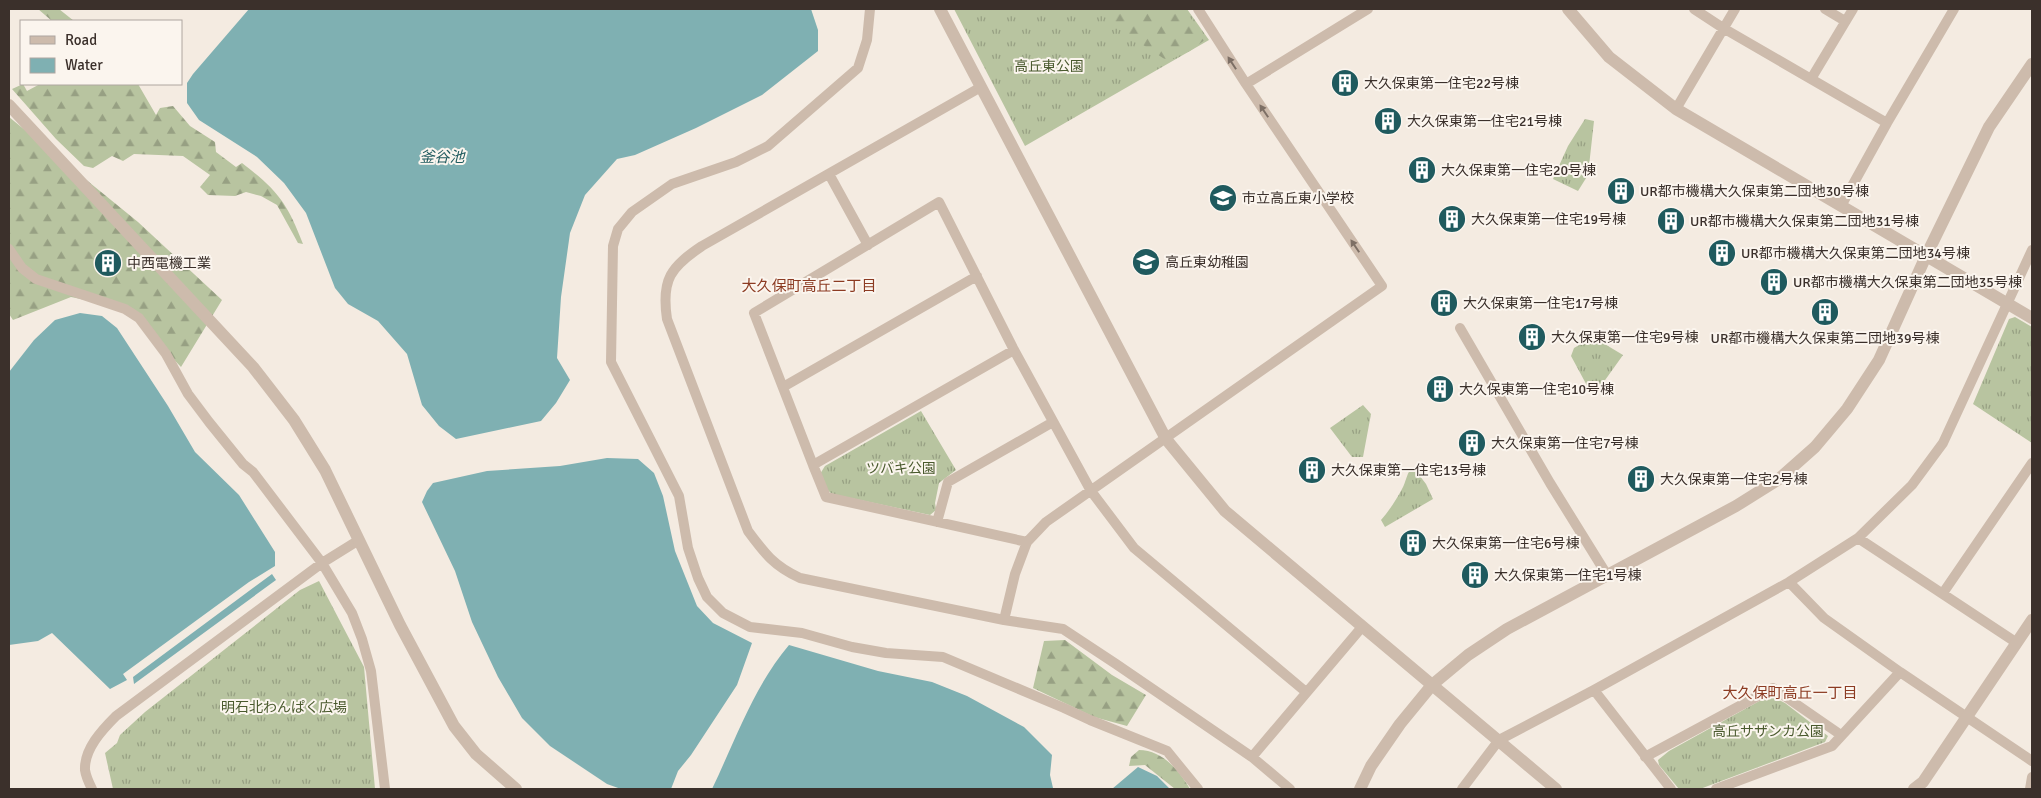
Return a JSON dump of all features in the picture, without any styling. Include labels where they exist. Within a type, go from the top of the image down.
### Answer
[{"type":"street","points":[[870,9],[867,40],[858,68],[768,146],[736,162],[672,184],[632,212],[618,229],[613,246],[611,362],[679,496],[688,548],[698,578],[707,597],[723,613],[750,626],[802,633],[852,647],[886,653],[943,657],[1167,751],[1198,789]]},
{"type":"street","points":[[940,9],[1166,439],[1225,511],[1556,789]]},
{"type":"street","points":[[1004,620],[1015,574],[1027,542],[1046,522],[1382,286],[1246,84],[1198,9]]},
{"type":"street","points":[[1246,84],[1368,9]]},
{"type":"street","points":[[1568,9],[1609,57],[1676,109],[2032,318]]},
{"type":"street","points":[[1694,9],[1723,28],[1887,123]]},
{"type":"street","points":[[1676,109],[1735,9]]},
{"type":"street","points":[[1825,9],[1845,21]]},
{"type":"street","points":[[1811,79],[1853,9]]},
{"type":"street","points":[[1841,206],[1954,9]]},
{"type":"street","points":[[1360,789],[1371,766],[1400,724],[1432,685],[1468,655],[1507,629],[1736,506],[1778,480],[1816,447],[1847,409],[1879,360],[1926,256],[1989,127],[2032,64]]},
{"type":"street","points":[[981,87],[689,255],[674,269],[667,283],[664,300],[667,319],[748,531],[764,552],[782,569],[800,578],[1004,620],[1063,629],[1252,757],[1290,789]]},
{"type":"street","points":[[9,105],[252,367],[294,420],[325,470],[404,632],[454,726],[476,754],[516,789]]},
{"type":"street","points":[[829,174],[868,245]]},
{"type":"street","points":[[1027,542],[826,497],[754,313],[939,202],[1014,350],[1091,491],[1134,548],[1306,692]]},
{"type":"street","points":[[9,249],[22,268],[36,279],[125,309],[138,318],[166,354],[188,394],[209,422],[243,464],[253,472],[322,563],[352,613],[371,671],[385,789]]},
{"type":"street","points":[[1462,789],[1499,740],[1594,690],[1789,582],[1858,538],[1912,485],[1943,443],[2032,250]]},
{"type":"street","points":[[783,387],[977,276]]},
{"type":"street","points":[[1460,328],[1550,483],[1607,575]]},
{"type":"street","points":[[813,465],[1014,350]]},
{"type":"street","points":[[937,522],[948,482],[1054,422]]},
{"type":"street","points":[[1943,594],[2032,463]]},
{"type":"street","points":[[1858,538],[2017,643]]},
{"type":"street","points":[[92,789],[85,773],[86,761],[91,748],[103,728],[116,716],[322,563],[359,540]]},
{"type":"street","points":[[1789,582],[1824,618],[2032,761]]},
{"type":"street","points":[[1914,789],[1923,782],[2032,620]]},
{"type":"street","points":[[1252,757],[1362,627]]},
{"type":"street","points":[[1716,789],[1832,746],[1900,672]]},
{"type":"street","points":[[1645,757],[1773,688],[1841,735]]},
{"type":"street","points":[[1594,690],[1671,789]]},
{"type":"street","points":[[2030,789],[2032,777]]},
{"type":"green space","points":[[38,9],[59,9],[73,20],[51,20]]},
{"type":"green space","name":"高丘東公園","points":[[954,9],[1187,9],[1209,40],[1025,146]]},
{"type":"green space","points":[[1107,9],[1184,9],[1206,39],[1190,51],[1166,60],[1117,28]]},
{"type":"green space","points":[[21,85],[24,85],[27,91],[38,85],[139,85],[156,115],[160,108],[173,106],[190,126],[215,142],[216,152],[236,167],[242,163],[264,181],[286,207],[303,244],[298,243],[277,205],[261,196],[246,192],[235,196],[208,195],[200,187],[210,175],[183,156],[134,154],[123,161],[112,156],[93,168],[84,166],[56,139],[12,89]]},
{"type":"green space","points":[[9,117],[138,222],[222,300],[181,367],[124,308],[71,297],[13,320],[9,314]]},
{"type":"green space","points":[[1585,119],[1594,121],[1588,175],[1578,191],[1553,179],[1568,146]]},
{"type":"green space","points":[[2015,317],[2032,327],[2032,443],[1973,404],[2009,319]]},
{"type":"green space","points":[[1593,337],[1623,355],[1598,390],[1591,393],[1571,356],[1574,348]]},
{"type":"green space","points":[[1363,405],[1371,414],[1363,457],[1352,457],[1330,428]]},
{"type":"green space","name":"ツバキ公園","points":[[921,411],[956,470],[939,483],[935,503],[936,510],[930,515],[832,494],[825,488],[820,474],[825,466]]},
{"type":"green space","points":[[1413,467],[1426,484],[1433,499],[1385,527],[1381,520],[1390,509],[1409,471]]},
{"type":"green space","name":"明石北わんぱく広場","points":[[319,581],[364,667],[375,789],[113,789],[105,753],[117,743],[120,735],[145,712],[300,590]]},
{"type":"green space","points":[[1065,640],[1112,675],[1146,695],[1127,726],[1094,717],[1033,688],[1044,641]]},
{"type":"green space","name":"高丘サザンカ公園","points":[[1775,698],[1785,703],[1828,736],[1825,742],[1700,789],[1679,789],[1659,765],[1658,760],[1669,751],[1763,699]]},
{"type":"green space","points":[[1139,750],[1155,753],[1169,762],[1190,789],[1175,789],[1145,765],[1129,766],[1131,757]]},
{"type":"water","name":"釜谷池","points":[[249,9],[811,9],[818,30],[818,51],[762,95],[696,128],[635,155],[617,159],[585,195],[570,233],[561,297],[557,358],[570,380],[556,403],[541,421],[456,439],[439,426],[422,405],[407,354],[378,321],[348,304],[335,288],[306,213],[284,183],[257,157],[199,120],[187,103],[187,83]]},
{"type":"water","points":[[80,313],[102,316],[117,328],[168,406],[195,452],[239,495],[275,552],[275,566],[249,582],[123,674],[127,680],[110,689],[52,633],[38,641],[9,645],[9,372],[34,340],[55,320]]},
{"type":"water","points":[[607,458],[638,459],[654,473],[663,496],[675,551],[697,606],[713,623],[752,643],[737,685],[691,755],[678,771],[671,789],[621,789],[607,784],[550,746],[522,718],[498,677],[472,622],[455,571],[422,502],[433,483],[487,471],[560,466]]},
{"type":"water","points":[[272,574],[276,580],[134,684],[133,677]]},
{"type":"water","points":[[789,645],[878,671],[932,682],[967,696],[1024,727],[1052,755],[1050,775],[1053,788],[712,789],[755,696],[765,678]]},
{"type":"water","points":[[1138,767],[1157,776],[1170,789],[1112,789]]},
{"type":"place","name":"大久保東第一住宅22号棟","points":[[1345,83]]},
{"type":"place","name":"大久保東第一住宅21号棟","points":[[1388,121]]},
{"type":"place","name":"大久保東第一住宅20号棟","points":[[1422,170]]},
{"type":"place","name":"UR都市機構大久保東第二団地30号棟","points":[[1621,191]]},
{"type":"place","name":"市立高丘東小学校","points":[[1223,198]]},
{"type":"place","name":"大久保東第一住宅19号棟","points":[[1452,219]]},
{"type":"place","name":"UR都市機構大久保東第二団地31号棟","points":[[1671,221]]},
{"type":"place","name":"UR都市機構大久保東第二団地34号棟","points":[[1722,253]]},
{"type":"place","name":"高丘東幼稚園","points":[[1146,262]]},
{"type":"place","name":"中西電機工業","points":[[108,263]]},
{"type":"place","name":"UR都市機構大久保東第二団地35号棟","points":[[1774,282]]},
{"type":"place","name":"大久保東第一住宅17号棟","points":[[1444,303]]},
{"type":"place","name":"UR都市機構大久保東第二団地39号棟","points":[[1825,312]]},
{"type":"place","name":"大久保東第一住宅9号棟","points":[[1532,337]]},
{"type":"place","name":"大久保東第一住宅10号棟","points":[[1440,389]]},
{"type":"place","name":"大久保東第一住宅7号棟","points":[[1472,443]]},
{"type":"place","name":"大久保東第一住宅13号棟","points":[[1312,470]]},
{"type":"place","name":"大久保東第一住宅2号棟","points":[[1641,479]]},
{"type":"place","name":"大久保東第一住宅6号棟","points":[[1413,543]]},
{"type":"place","name":"大久保東第一住宅1号棟","points":[[1475,575]]},
{"type":"district","name":"大久保町高丘二丁目","points":[[809,286]]},
{"type":"district","name":"大久保町高丘一丁目","points":[[1790,693]]}]
